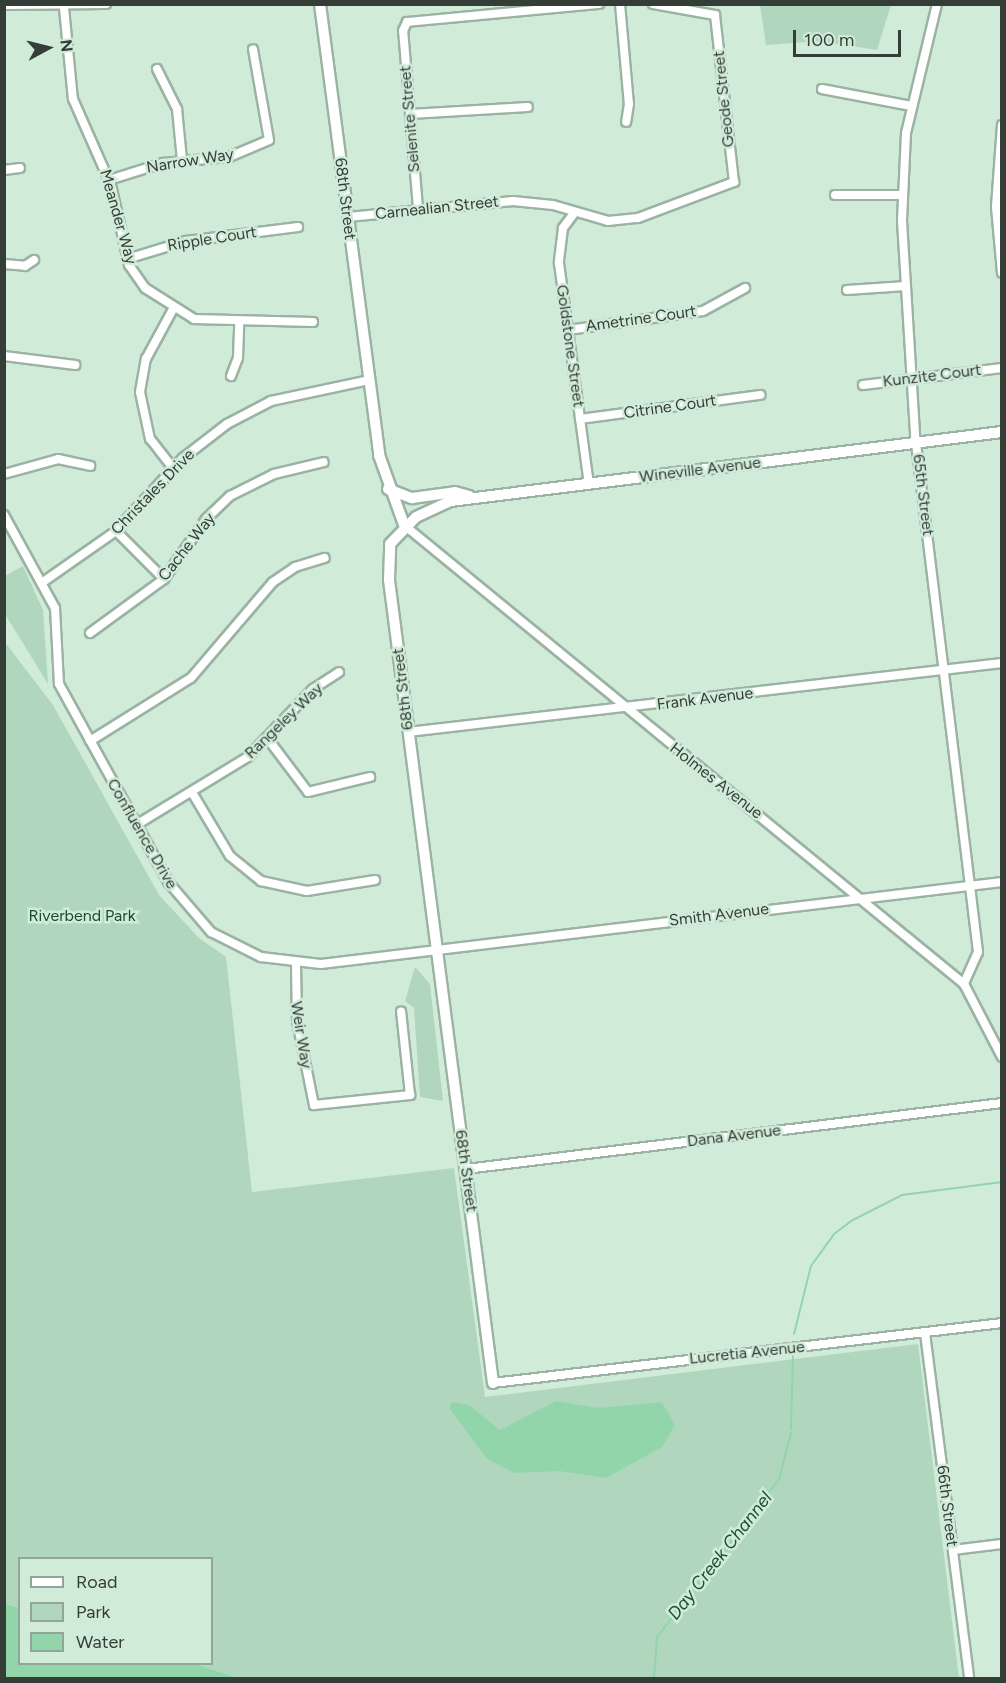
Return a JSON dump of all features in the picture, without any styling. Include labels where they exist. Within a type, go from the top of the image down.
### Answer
[{"type":"street","points":[[4,5],[64,8],[106,4]]},
{"type":"street","name":"68th Street","points":[[320,4],[369,380],[388,489],[404,525],[390,544],[387,563],[493,1383]]},
{"type":"street","name":"Selenite Street","points":[[418,208],[403,31],[407,22],[599,4]]},
{"type":"street","points":[[620,4],[629,104],[626,122]]},
{"type":"street","name":"Geode Street","points":[[653,4],[715,15],[734,182]]},
{"type":"street","name":"65th Street","points":[[937,4],[911,106],[902,195],[916,442],[972,886],[978,952],[964,984]]},
{"type":"street","name":"Meander Way","points":[[64,8],[73,99],[109,180],[127,259],[145,288],[173,309],[194,319],[313,322]]},
{"type":"street","name":"Narrow Way","points":[[109,180],[182,160],[229,157],[270,140],[253,49]]},
{"type":"street","points":[[157,69],[177,109],[182,160]]},
{"type":"street","points":[[822,89],[911,106]]},
{"type":"street","points":[[410,114],[528,107]]},
{"type":"street","points":[[1002,125],[999,178],[1002,273]]},
{"type":"street","points":[[4,170],[20,168]]},
{"type":"street","name":"Carnealian Street","points":[[348,217],[418,208],[513,201],[575,212],[608,221],[638,218],[734,182]]},
{"type":"street","points":[[835,195],[902,195]]},
{"type":"street","name":"Goldstone Street","points":[[575,212],[563,228],[559,263],[589,484]]},
{"type":"street","name":"Ripple Court","points":[[127,259],[178,243],[298,226]]},
{"type":"street","points":[[4,264],[25,266],[34,260]]},
{"type":"street","points":[[847,290],[906,285]]},
{"type":"street","name":"Ametrine Court","points":[[568,330],[703,311],[745,288]]},
{"type":"street","points":[[172,468],[150,439],[140,392],[146,359],[173,309]]},
{"type":"street","points":[[231,376],[238,358],[239,321]]},
{"type":"street","points":[[4,356],[75,365]]},
{"type":"street","name":"Kunzite Court","points":[[863,385],[1002,368]]},
{"type":"street","name":"Christales Drive","points":[[43,582],[117,531],[172,468],[227,424],[271,401],[369,380]]},
{"type":"street","name":"Citrine Court","points":[[580,419],[760,395]]},
{"type":"street","name":"Wineville Avenue","points":[[404,525],[436,505],[474,497],[1002,432]]},
{"type":"street","points":[[4,474],[58,459],[90,466]]},
{"type":"street","name":"Cache Way","points":[[90,633],[164,579],[206,519],[230,496],[274,474],[324,462]]},
{"type":"street","points":[[388,489],[412,498],[455,492],[474,497]]},
{"type":"street","name":"Confluence Drive","points":[[4,515],[43,582],[57,622],[59,684],[136,825],[199,922],[236,948],[296,965],[436,950]]},
{"type":"street","name":"Holmes Avenue","points":[[404,525],[624,709],[862,897],[964,984],[1002,1057]]},
{"type":"street","points":[[117,531],[164,579]]},
{"type":"street","points":[[90,741],[191,678],[273,582],[295,567],[325,558]]},
{"type":"street","name":"Frank Avenue","points":[[408,732],[624,709],[1002,663]]},
{"type":"street","name":"Rangeley Way","points":[[136,825],[193,794],[268,739],[313,689],[339,672]]},
{"type":"street","points":[[268,739],[308,792],[370,777]]},
{"type":"street","points":[[193,794],[230,856],[261,881],[307,891],[375,880]]},
{"type":"street","name":"Smith Avenue","points":[[436,950],[862,897],[1002,882]]},
{"type":"street","name":"Weir Way","points":[[296,965],[297,1021],[314,1105],[410,1095],[401,1011]]},
{"type":"street","name":"Dana Avenue","points":[[466,1169],[1002,1103]]},
{"type":"street","name":"Lucretia Avenue","points":[[493,1383],[1002,1323]]},
{"type":"street","name":"66th Street","points":[[925,1333],[969,1678]]},
{"type":"street","points":[[953,1550],[1002,1544]]},
{"type":"green space","points":[[760,4],[891,5],[877,50],[820,41],[766,45]]},
{"type":"green space","points":[[23,566],[43,610],[48,684],[5,614],[5,576]]},
{"type":"green space","name":"Riverbend Park","points":[[4,641],[53,705],[159,895],[199,938],[226,957],[252,1192],[454,1168],[485,1397],[918,1344],[959,1678],[238,1678],[199,1665],[213,1665],[213,1557],[18,1557],[18,1608],[5,1603]]},
{"type":"green space","points":[[415,967],[430,984],[443,1101],[420,1097],[414,1008],[405,1001]]},
{"type":"water","points":[[556,1401],[598,1408],[662,1402],[675,1425],[662,1447],[606,1478],[559,1471],[514,1473],[487,1459],[449,1408],[452,1402],[469,1405],[500,1430]]},
{"type":"water","points":[[4,1603],[18,1608],[18,1665],[199,1665],[238,1678],[5,1678]]},
{"type":"waterway","name":"Day Creek Channel","points":[[794,1334],[811,1266],[834,1234],[851,1221],[902,1195],[1002,1182]]},
{"type":"waterway","name":"Day Creek Channel","points":[[791,1429],[793,1354]]},
{"type":"waterway","name":"Day Creek Channel","points":[[654,1678],[657,1637],[779,1479],[791,1433]]}]
